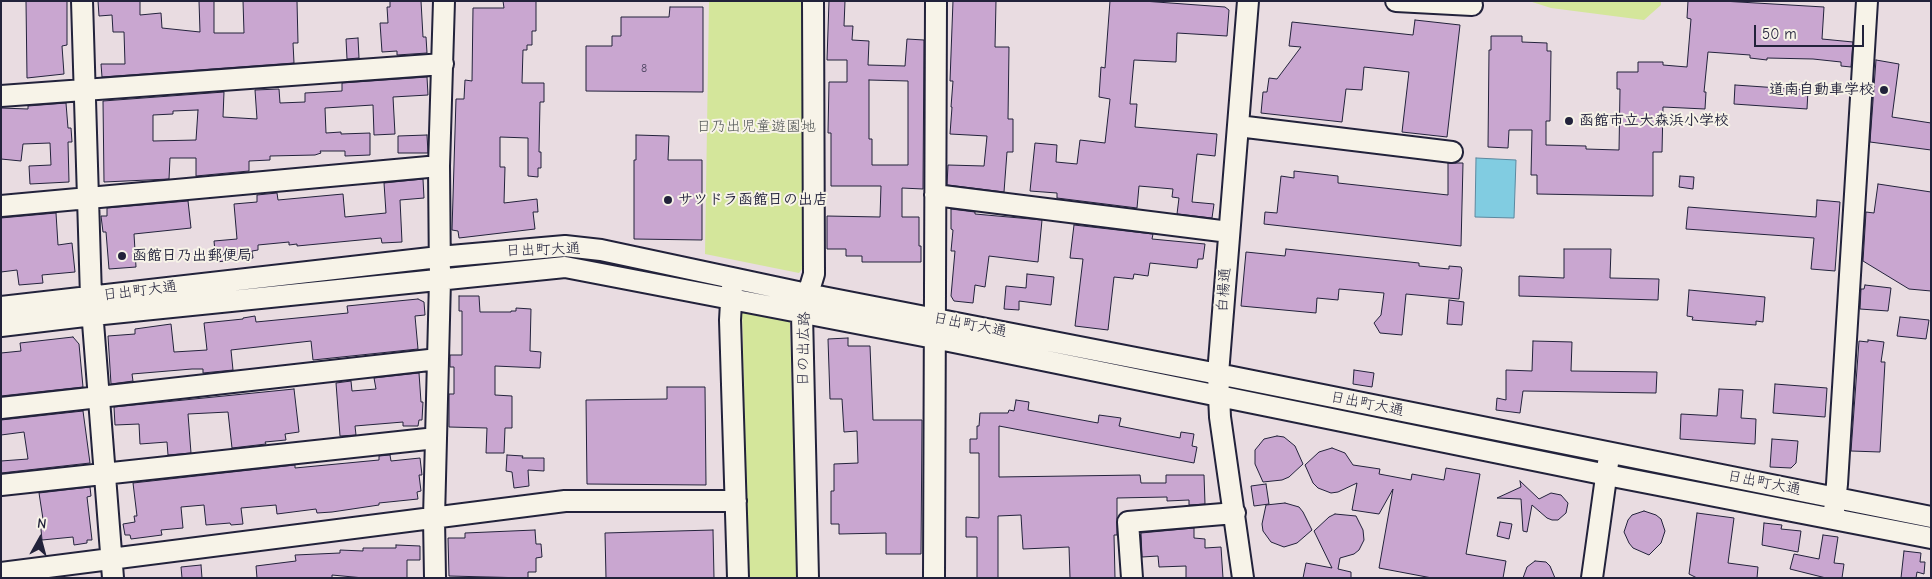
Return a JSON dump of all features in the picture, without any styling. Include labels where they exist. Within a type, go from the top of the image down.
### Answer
[{"type":"street","points":[[82,1],[92,306],[112,568]]},
{"type":"street","points":[[435,578],[434,518],[440,280],[439,166],[444,1]]},
{"type":"street","name":"日の出広路","points":[[808,578],[802,314],[814,274],[813,1]]},
{"type":"street","points":[[934,578],[936,1]]},
{"type":"street","name":"白楊通","points":[[1243,578],[1220,417],[1218,374],[1248,1]]},
{"type":"street","points":[[1396,1],[1472,4]]},
{"type":"street","points":[[1832,518],[1836,498],[1866,1]]},
{"type":"street","points":[[1,96],[443,64]]},
{"type":"street","points":[[1238,126],[1452,152]]},
{"type":"street","points":[[1,206],[439,166]]},
{"type":"street","points":[[935,195],[1229,232]]},
{"type":"street","name":"日出町大通","points":[[1,326],[92,306],[440,257],[565,246],[601,250],[807,294],[1218,374],[1931,517]]},
{"type":"street","name":"日出町大通","points":[[1,307],[92,306],[440,280],[565,267],[934,338],[1607,475],[1931,538]]},
{"type":"street","points":[[733,278],[730,320],[738,578]]},
{"type":"street","points":[[1,408],[438,359]]},
{"type":"street","points":[[1,485],[436,438]]},
{"type":"street","points":[[1592,578],[1610,453]]},
{"type":"street","points":[[1,573],[112,568],[434,518],[565,501],[736,501]]},
{"type":"street","points":[[1132,578],[1128,522],[1235,513]]},
{"type":"green space","name":"日乃出児童遊園地","points":[[709,1],[806,1],[805,265],[799,273],[705,254]]},
{"type":"green space","points":[[1529,1],[1661,1],[1661,5],[1644,20],[1551,8]]},
{"type":"green space","points":[[742,310],[790,320],[797,578],[748,578]]},
{"type":"water","points":[[1476,158],[1516,160],[1514,218],[1475,217]]},
{"type":"building","points":[[26,1],[67,1],[67,45],[62,46],[64,74],[27,78]]},
{"type":"building","points":[[98,1],[140,1],[140,15],[161,13],[162,28],[200,32],[199,1],[214,1],[214,33],[244,33],[243,1],[297,1],[298,43],[293,43],[294,63],[102,77],[101,64],[125,64],[124,32],[113,32],[112,15],[99,16]]},
{"type":"building","points":[[390,1],[421,1],[423,37],[426,37],[427,53],[397,55],[397,51],[382,52],[380,23],[388,23],[387,7],[390,7]]},
{"type":"building","points":[[503,1],[536,1],[536,31],[532,31],[532,45],[527,45],[527,50],[523,50],[522,83],[544,83],[544,102],[540,102],[539,152],[541,152],[541,168],[538,168],[538,177],[528,176],[528,138],[500,137],[500,167],[505,167],[504,203],[537,199],[538,212],[533,212],[535,229],[459,238],[458,231],[452,230],[456,99],[464,99],[465,80],[472,81],[473,8],[504,8]]},
{"type":"building","points":[[829,1],[845,1],[844,26],[853,26],[852,40],[869,41],[868,65],[905,66],[907,39],[924,40],[923,189],[902,188],[902,217],[919,217],[921,262],[862,262],[862,256],[846,256],[846,249],[827,249],[827,216],[880,217],[881,186],[831,186],[831,133],[828,133],[829,82],[847,82],[847,60],[827,60]],"holes":[[[869,80],[908,81],[908,165],[872,165],[872,139],[869,139]]]},
{"type":"building","points":[[953,1],[996,1],[995,47],[1009,47],[1008,119],[1013,119],[1013,152],[1007,152],[1004,192],[947,185],[948,165],[984,166],[987,136],[950,134],[953,81],[950,81]]},
{"type":"building","points":[[1110,1],[1143,1],[1225,7],[1229,10],[1227,36],[1177,33],[1176,62],[1134,60],[1130,104],[1137,104],[1135,127],[1217,134],[1215,156],[1197,154],[1192,202],[1214,204],[1212,218],[1177,214],[1179,198],[1172,197],[1173,189],[1139,186],[1137,208],[1057,198],[1057,193],[1030,191],[1035,143],[1057,145],[1056,162],[1077,164],[1080,140],[1105,143],[1110,99],[1099,97],[1101,67],[1105,68]]},
{"type":"building","points":[[1688,1],[1824,7],[1822,39],[1853,42],[1851,67],[1841,66],[1841,62],[1813,59],[1767,58],[1767,60],[1750,58],[1750,55],[1708,52],[1704,92],[1706,92],[1705,109],[1663,107],[1662,152],[1653,152],[1653,196],[1537,194],[1537,175],[1531,175],[1532,130],[1509,130],[1508,148],[1488,147],[1489,50],[1491,50],[1491,36],[1522,36],[1522,42],[1547,43],[1547,51],[1551,51],[1550,121],[1546,121],[1546,145],[1586,146],[1586,149],[1619,150],[1620,89],[1617,89],[1617,72],[1638,72],[1638,62],[1663,62],[1663,65],[1687,67],[1691,19],[1687,18]]},
{"type":"building","points":[[670,7],[703,7],[703,92],[586,91],[586,46],[612,46],[612,36],[621,36],[621,17],[669,17]]},
{"type":"building","points":[[1415,20],[1460,25],[1447,137],[1402,132],[1409,72],[1364,67],[1362,90],[1346,89],[1342,122],[1261,113],[1263,92],[1267,92],[1269,78],[1277,79],[1301,47],[1289,46],[1292,22],[1413,35]]},
{"type":"building","points":[[358,38],[359,58],[347,59],[346,39]]},
{"type":"building","name":"道南自動車学校","points":[[1876,60],[1899,64],[1892,117],[1931,123],[1931,150],[1870,142]]},
{"type":"building","points":[[427,77],[428,95],[393,97],[395,134],[374,135],[373,105],[325,108],[326,133],[370,133],[370,155],[345,156],[345,151],[320,151],[321,153],[315,155],[270,156],[270,160],[249,161],[249,171],[196,176],[196,158],[170,158],[169,179],[104,182],[103,101],[224,92],[223,117],[257,119],[255,90],[279,89],[280,103],[305,102],[305,93],[342,91],[342,83]],"holes":[[[198,110],[196,140],[153,141],[153,115],[173,114],[173,111]]]},
{"type":"building","points":[[1735,85],[1808,90],[1807,109],[1734,104]]},
{"type":"building","points":[[66,103],[68,128],[71,128],[72,142],[68,142],[69,182],[30,184],[29,166],[51,165],[50,143],[23,144],[21,161],[1,159],[1,108],[28,109],[28,106]]},
{"type":"building","points":[[427,135],[428,153],[398,153],[398,136]]},
{"type":"building","name":"サツドラ函館日の出店","points":[[636,135],[669,136],[668,160],[702,160],[702,240],[634,239],[634,160],[636,160]]},
{"type":"building","points":[[1448,163],[1463,163],[1461,246],[1264,224],[1265,212],[1277,213],[1281,176],[1294,178],[1294,171],[1338,176],[1338,183],[1448,195]]},
{"type":"building","points":[[1680,176],[1694,177],[1693,189],[1679,187]]},
{"type":"building","points":[[423,179],[424,198],[400,200],[402,242],[382,243],[381,238],[297,246],[297,244],[289,245],[289,242],[258,245],[258,250],[252,251],[253,258],[216,262],[214,241],[237,239],[234,204],[257,202],[257,195],[277,193],[278,200],[343,194],[345,217],[386,213],[384,183]]},
{"type":"building","points":[[1878,184],[1931,192],[1931,291],[1909,289],[1863,261],[1866,212],[1874,213]]},
{"type":"building","points":[[1817,200],[1840,202],[1835,271],[1811,269],[1814,238],[1686,229],[1688,207],[1816,217]]},
{"type":"building","points":[[188,201],[191,228],[134,234],[136,267],[109,269],[106,232],[103,232],[101,216],[107,216],[107,208]]},
{"type":"building","points":[[951,209],[975,212],[975,214],[1042,220],[1038,262],[989,256],[985,287],[975,285],[973,303],[954,301],[951,296],[955,251],[951,251],[953,230],[951,229]]},
{"type":"building","points":[[56,213],[58,245],[72,243],[75,272],[42,275],[43,283],[19,285],[17,270],[1,272],[1,218]]},
{"type":"building","points":[[1074,225],[1153,234],[1152,239],[1205,244],[1203,259],[1198,259],[1197,268],[1150,263],[1148,276],[1134,274],[1133,279],[1114,277],[1108,330],[1075,326],[1083,259],[1070,258]]},
{"type":"building","points":[[1286,249],[1419,263],[1419,266],[1449,269],[1449,266],[1461,267],[1459,299],[1406,294],[1402,335],[1380,333],[1374,323],[1381,315],[1384,293],[1339,289],[1338,300],[1317,298],[1316,313],[1241,306],[1246,252],[1285,256]]},
{"type":"building","points":[[1564,249],[1611,249],[1610,278],[1659,279],[1658,300],[1519,296],[1519,276],[1564,278]]},
{"type":"building","points":[[1027,274],[1054,277],[1051,305],[1019,301],[1019,310],[1004,309],[1006,286],[1026,288]]},
{"type":"building","points":[[1865,285],[1891,288],[1888,311],[1860,309],[1861,289],[1864,289]]},
{"type":"building","points":[[1689,290],[1765,297],[1763,322],[1756,321],[1756,325],[1692,320],[1693,317],[1687,316]]},
{"type":"building","points":[[459,296],[479,296],[480,312],[511,312],[516,311],[516,308],[531,309],[530,351],[541,352],[540,368],[495,366],[495,395],[512,396],[512,428],[505,428],[504,453],[486,453],[487,428],[449,427],[449,394],[454,394],[454,367],[450,367],[450,355],[462,355],[462,311],[459,311]]},
{"type":"building","points":[[418,299],[424,302],[425,315],[415,316],[418,349],[313,360],[311,341],[231,350],[233,370],[203,373],[203,369],[192,369],[132,374],[133,381],[111,384],[108,336],[135,334],[135,329],[171,324],[174,352],[207,350],[204,323],[255,316],[256,322],[348,313],[347,306]]},
{"type":"building","points":[[1449,300],[1464,302],[1462,325],[1447,324]]},
{"type":"building","points":[[1900,317],[1929,320],[1926,339],[1897,336]]},
{"type":"building","points":[[73,337],[79,344],[83,387],[1,396],[1,353],[21,351],[20,343]]},
{"type":"building","points":[[848,338],[848,346],[870,346],[873,420],[922,420],[921,554],[886,554],[886,533],[839,534],[839,524],[831,524],[831,491],[834,491],[834,464],[858,463],[857,431],[844,432],[842,399],[830,399],[828,339]]},
{"type":"building","points":[[1868,340],[1884,342],[1881,362],[1885,362],[1880,452],[1851,451],[1859,341],[1868,342]]},
{"type":"building","points":[[1533,341],[1572,342],[1571,371],[1657,372],[1656,393],[1523,391],[1520,413],[1496,410],[1497,398],[1506,400],[1506,370],[1532,371]]},
{"type":"building","points":[[1354,370],[1374,373],[1372,387],[1353,384]]},
{"type":"building","points":[[419,373],[421,402],[423,402],[422,420],[419,420],[418,426],[403,426],[403,422],[355,426],[356,435],[340,436],[336,383],[351,381],[352,391],[376,389],[374,378]]},
{"type":"building","points":[[1775,384],[1827,388],[1825,417],[1773,413]]},
{"type":"building","points":[[667,387],[705,387],[706,485],[587,484],[586,400],[667,399]]},
{"type":"building","points":[[294,389],[299,432],[285,434],[286,440],[232,448],[228,412],[188,414],[191,453],[168,455],[167,442],[140,444],[139,424],[115,425],[114,407]]},
{"type":"building","points":[[1719,389],[1743,390],[1741,418],[1756,419],[1755,444],[1680,439],[1681,414],[1717,416]]},
{"type":"building","points":[[1016,400],[1029,402],[1028,410],[1098,423],[1099,415],[1121,418],[1119,426],[1180,438],[1181,432],[1194,434],[1192,446],[1197,447],[1194,463],[999,426],[999,477],[1140,475],[1141,483],[1166,483],[1166,475],[1204,475],[1205,504],[1189,505],[1189,500],[1167,501],[1167,497],[1117,498],[1117,535],[1114,535],[1115,578],[1070,578],[1069,547],[1023,549],[1021,515],[998,516],[998,578],[977,578],[977,537],[966,537],[966,517],[979,518],[979,453],[970,453],[970,439],[977,439],[980,413],[1008,413],[1009,410],[1014,411]]},
{"type":"building","points":[[83,411],[90,463],[1,473],[1,461],[28,459],[24,432],[1,435],[1,420]]},
{"type":"building","points":[[1277,436],[1284,437],[1295,446],[1303,464],[1289,477],[1282,480],[1263,482],[1255,464],[1255,450],[1264,439]]},
{"type":"building","points":[[1772,439],[1798,441],[1796,463],[1791,468],[1770,467]]},
{"type":"building","points":[[1332,448],[1345,453],[1353,465],[1380,469],[1379,474],[1411,480],[1412,474],[1444,480],[1446,468],[1480,474],[1466,554],[1506,561],[1503,578],[1432,578],[1379,568],[1393,489],[1379,514],[1352,510],[1357,483],[1338,492],[1331,493],[1318,488],[1313,483],[1305,465],[1319,452]]},
{"type":"building","points":[[390,455],[391,461],[420,458],[422,475],[419,475],[421,491],[417,492],[418,499],[317,513],[316,509],[277,514],[276,505],[241,508],[243,524],[231,525],[230,523],[206,525],[204,505],[181,507],[183,528],[161,530],[162,535],[131,539],[130,535],[125,535],[123,524],[135,522],[134,516],[137,516],[133,483],[295,465],[295,468],[379,460],[379,456]]},
{"type":"building","points":[[507,455],[523,456],[522,458],[544,458],[544,471],[528,470],[529,486],[514,488],[512,472],[506,471]]},
{"type":"building","points":[[1520,481],[1539,499],[1551,493],[1561,495],[1568,503],[1566,513],[1558,520],[1552,520],[1532,505],[1527,532],[1523,531],[1521,499],[1497,498],[1521,487]]},
{"type":"building","points":[[1266,484],[1269,504],[1254,506],[1251,486]]},
{"type":"building","points":[[90,487],[91,496],[87,497],[92,540],[87,540],[87,543],[74,545],[73,537],[42,540],[40,519],[43,519],[39,493]]},
{"type":"building","points":[[1285,503],[1299,507],[1312,530],[1297,543],[1284,547],[1271,542],[1263,531],[1262,524],[1266,505]]},
{"type":"building","points":[[1644,511],[1661,519],[1665,531],[1661,543],[1649,555],[1633,548],[1624,532],[1632,515]]},
{"type":"building","points":[[1697,513],[1734,518],[1728,563],[1758,567],[1757,578],[1697,578],[1689,574]]},
{"type":"building","points":[[1335,514],[1356,516],[1363,530],[1364,540],[1359,550],[1354,554],[1340,558],[1338,569],[1351,572],[1351,578],[1303,578],[1306,563],[1332,568],[1314,531]]},
{"type":"building","points":[[1500,522],[1512,524],[1509,539],[1497,536]]},
{"type":"building","points":[[1764,523],[1782,525],[1781,529],[1801,531],[1798,552],[1762,545]]},
{"type":"building","points":[[1194,528],[1194,538],[1205,539],[1205,548],[1221,547],[1223,578],[1186,578],[1186,566],[1159,567],[1158,556],[1142,557],[1141,533]]},
{"type":"building","points":[[535,530],[536,544],[541,544],[542,557],[536,558],[536,572],[528,572],[528,578],[449,576],[448,538],[465,538],[465,533]]},
{"type":"building","points":[[713,530],[714,578],[606,578],[605,533]]},
{"type":"building","points":[[1823,535],[1838,537],[1834,563],[1844,564],[1842,578],[1826,578],[1790,569],[1794,554],[1819,559]]},
{"type":"building","points":[[396,545],[420,546],[420,560],[407,560],[407,578],[364,578],[332,575],[332,578],[257,578],[256,566],[296,561],[295,555],[340,553],[340,550],[363,551],[363,548],[396,548]]},
{"type":"building","points":[[1904,551],[1921,553],[1920,562],[1925,562],[1924,574],[1917,572],[1916,578],[1901,578]]},
{"type":"building","points":[[1535,561],[1546,562],[1550,566],[1555,578],[1523,578],[1527,567]]},
{"type":"building","points":[[201,565],[202,578],[182,578],[181,567]]},
{"type":"place","name":"道南自動車学校","points":[[1884,90]]},
{"type":"place","name":"函館市立大森浜小学校","points":[[1569,121]]},
{"type":"place","name":"サツドラ函館日の出店","points":[[668,200]]},
{"type":"place","name":"函館日乃出郵便局","points":[[122,256]]}]
